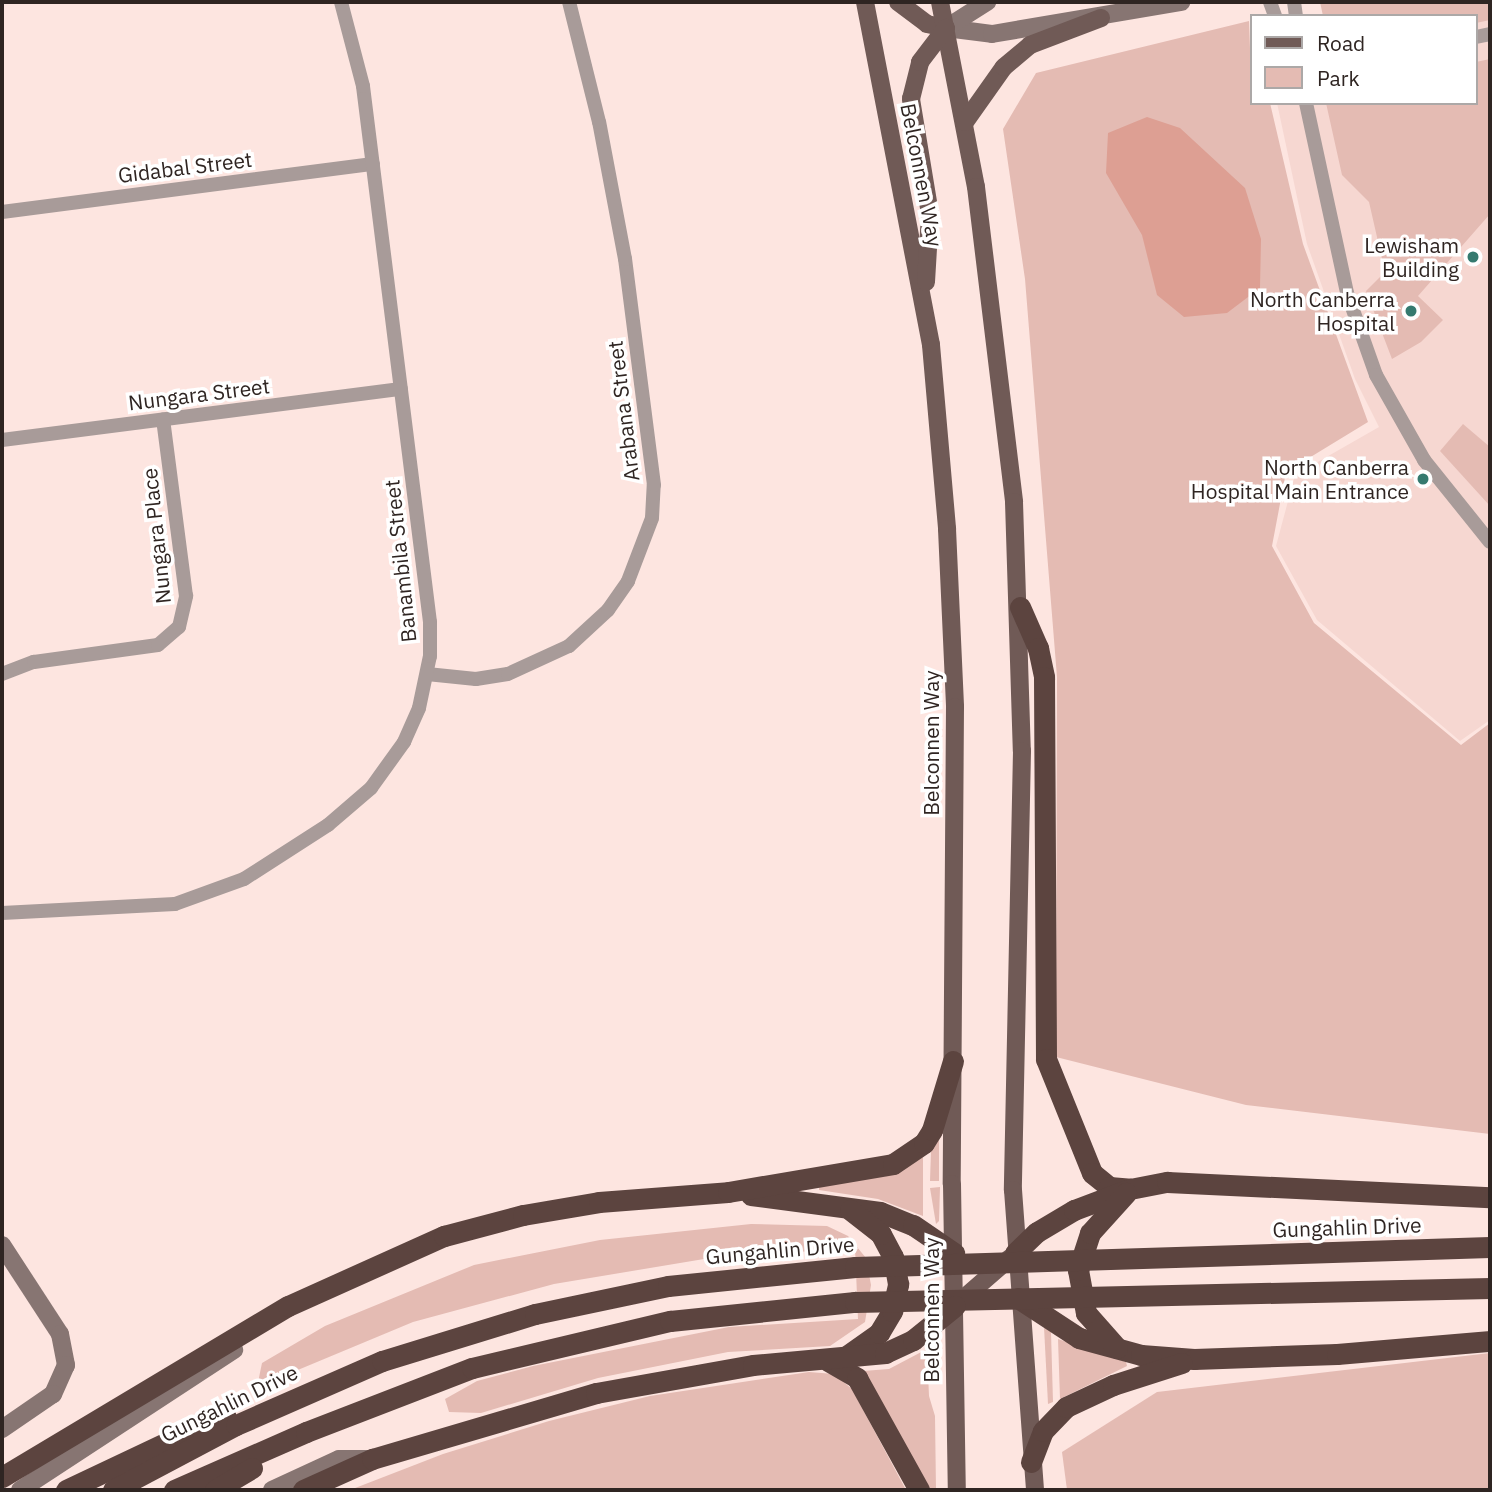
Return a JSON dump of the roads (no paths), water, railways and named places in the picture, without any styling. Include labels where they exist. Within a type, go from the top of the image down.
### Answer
[{"type":"highway","points":[[1020,607],[1038,648],[1044,677],[1045,1059],[1092,1173],[1108,1187],[1130,1189],[1192,1181],[1490,1197]]},
{"type":"highway","points":[[2,1477],[288,1307],[444,1236],[523,1215],[598,1202],[728,1192],[880,1168],[899,1161],[924,1143],[932,1130],[953,1061]]},
{"type":"highway","points":[[1015,1253],[1058,1219],[1130,1189]]},
{"type":"highway","points":[[1122,1351],[1086,1313],[1078,1270],[1090,1233],[1130,1189]]},
{"type":"highway","points":[[728,1192],[866,1208],[904,1220],[954,1253]]},
{"type":"highway","points":[[824,1204],[856,1213],[877,1229],[897,1278],[894,1306],[883,1328],[865,1345],[833,1360]]},
{"type":"highway","name":"Gungahlin Drive","points":[[113,1490],[236,1425],[383,1361],[535,1314],[708,1279],[855,1267],[1490,1247]]},
{"type":"highway","points":[[174,1490],[306,1432],[472,1368],[556,1344],[670,1321],[855,1302],[1490,1288]]},
{"type":"highway","points":[[1018,1298],[1066,1331],[1122,1351],[1194,1359],[1399,1351],[1490,1341]]},
{"type":"highway","points":[[303,1490],[372,1459],[596,1393],[753,1365],[833,1360],[894,1350],[955,1306]]},
{"type":"highway","points":[[1031,1462],[1049,1422],[1066,1407],[1113,1385],[1194,1359]]},
{"type":"highway","points":[[833,1360],[857,1378],[919,1490]]},
{"type":"highway","points":[[65,1490],[318,1374],[383,1361]]},
{"type":"highway","points":[[215,1490],[306,1432]]},
{"type":"main road","name":"Belconnen Way","points":[[864,2],[925,310],[947,529],[955,693],[953,1061],[957,1490]]},
{"type":"main road","points":[[898,2],[927,24],[946,28]]},
{"type":"main road","points":[[940,2],[965,122],[1009,447],[1020,607],[1015,1253],[1035,1490]]},
{"type":"main road","points":[[965,122],[1004,68],[1030,45],[1101,18]]},
{"type":"main road","points":[[925,310],[930,214],[911,99],[920,62],[946,28]]},
{"type":"main road","points":[[954,1253],[1018,1298]]},
{"type":"main road","points":[[955,1306],[1015,1253]]},
{"type":"street","name":"Banambila Street","points":[[2,913],[175,904],[244,879],[328,825],[371,788],[404,742],[427,674],[430,622],[373,164],[358,62],[341,2]]},
{"type":"street","name":"Arabana Street","points":[[427,674],[476,679],[508,674],[569,646],[608,610],[628,581],[652,518],[654,485],[625,259],[599,122],[569,2]]},
{"type":"street","points":[[946,28],[987,2]]},
{"type":"street","points":[[946,28],[978,34],[1101,18],[1181,2]]},
{"type":"street","points":[[1306,105],[1347,293],[1376,375],[1415,448],[1490,542]]},
{"type":"street","name":"Gidabal Street","points":[[2,212],[373,164]]},
{"type":"street","name":"Nungara Street","points":[[2,440],[401,389]]},
{"type":"street","name":"Nungara Place","points":[[2,674],[34,662],[146,648],[170,638],[179,627],[186,596],[163,419]]},
{"type":"street","points":[[2,1245],[60,1334],[66,1357],[64,1377],[53,1394],[2,1429]]},
{"type":"street","points":[[20,1490],[236,1349],[288,1307]]},
{"type":"street","points":[[272,1490],[339,1459],[372,1459]]},
{"type":"place","name":"Lewisham Building","points":[[1473,257]]},
{"type":"place","name":"North Canberra Hospital","points":[[1411,311]]},
{"type":"place","name":"North Canberra Hospital Main Entrance","points":[[1423,479]]}]
